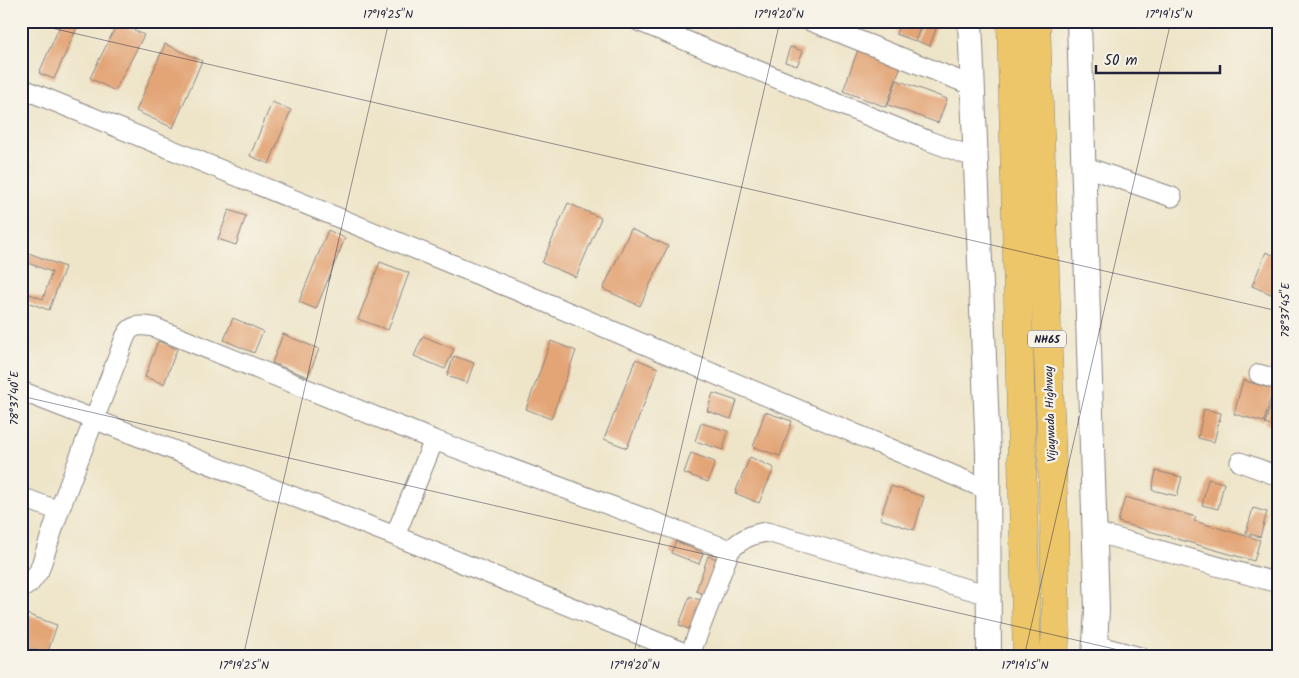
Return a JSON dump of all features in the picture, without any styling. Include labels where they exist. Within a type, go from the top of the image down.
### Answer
[{"type":"highway","name":"NH65","points":[[1011,21],[1027,657]]},
{"type":"highway","name":"Vijaywada Highway","points":[[1036,21],[1054,511],[1056,628],[1054,657]]},
{"type":"street","points":[[638,21],[929,141],[976,158]]},
{"type":"street","points":[[810,21],[973,86]]},
{"type":"street","points":[[970,21],[988,490],[990,657]]},
{"type":"street","points":[[1079,21],[1097,610],[1095,651],[1140,657]]},
{"type":"street","points":[[21,88],[547,303],[988,490]]},
{"type":"street","points":[[1083,166],[1172,197]]},
{"type":"street","points":[[21,590],[30,583],[39,571],[59,511],[128,333],[132,327],[143,326],[153,327],[434,440],[730,550]]},
{"type":"street","points":[[1259,374],[1278,380]]},
{"type":"street","points":[[21,391],[395,536],[689,656],[730,550],[741,540],[753,534],[767,532],[989,595]]},
{"type":"street","points":[[395,536],[434,440]]},
{"type":"street","points":[[1240,462],[1278,476]]},
{"type":"street","points":[[21,497],[59,511]]},
{"type":"street","points":[[1094,532],[1278,583]]},
{"type":"building","points":[[62,21],[80,21],[54,79],[39,73]]},
{"type":"building","points":[[901,21],[920,28],[915,41],[896,34]]},
{"type":"building","points":[[925,21],[938,22],[930,46],[917,41]]},
{"type":"building","points":[[118,22],[144,35],[115,91],[90,78]]},
{"type":"building","points":[[165,44],[202,61],[173,128],[136,111]]},
{"type":"building","points":[[790,47],[803,51],[797,66],[785,62]]},
{"type":"building","points":[[859,47],[902,63],[886,107],[843,91]]},
{"type":"building","points":[[897,80],[947,99],[938,123],[888,105]]},
{"type":"building","points":[[272,102],[291,110],[269,164],[250,156]]},
{"type":"building","points":[[21,164],[30,168],[21,191]]},
{"type":"building","points":[[568,203],[601,218],[576,277],[542,263]]},
{"type":"building","points":[[229,210],[246,216],[236,245],[218,239]]},
{"type":"building","points":[[631,229],[668,246],[640,306],[603,289]]},
{"type":"building","points":[[328,230],[345,238],[316,309],[299,302]]},
{"type":"building","points":[[21,250],[65,267],[49,310],[21,300],[21,291],[43,299],[52,272],[25,262],[21,272]]},
{"type":"building","points":[[1266,252],[1278,257],[1278,297],[1252,286]]},
{"type":"building","points":[[380,262],[409,273],[388,330],[358,319]]},
{"type":"building","points":[[233,318],[263,331],[254,353],[224,340]]},
{"type":"building","points":[[283,334],[319,349],[308,377],[272,363]]},
{"type":"building","points":[[423,336],[454,349],[445,369],[414,356]]},
{"type":"building","points":[[158,341],[177,349],[164,384],[145,377]]},
{"type":"building","points":[[551,341],[576,351],[551,419],[526,409]]},
{"type":"building","points":[[454,356],[474,363],[467,383],[447,376]]},
{"type":"building","points":[[636,359],[658,368],[627,448],[604,439]]},
{"type":"building","points":[[1243,380],[1273,389],[1264,422],[1234,414]]},
{"type":"building","points":[[1278,383],[1278,428],[1265,424]]},
{"type":"building","points":[[713,393],[737,401],[731,419],[707,411]]},
{"type":"building","points":[[1204,409],[1221,413],[1214,442],[1198,438]]},
{"type":"building","points":[[765,412],[792,421],[780,456],[753,447]]},
{"type":"building","points":[[701,423],[728,431],[723,450],[695,441]]},
{"type":"building","points":[[691,453],[715,462],[708,482],[684,473]]},
{"type":"building","points":[[750,457],[774,468],[759,503],[735,493]]},
{"type":"building","points":[[1156,471],[1182,477],[1177,496],[1152,490]]},
{"type":"building","points":[[1208,479],[1224,483],[1218,509],[1202,505]]},
{"type":"building","points":[[891,486],[924,497],[914,530],[880,519]]},
{"type":"building","points":[[1125,497],[1196,517],[1194,521],[1260,540],[1254,561],[1118,522]]},
{"type":"building","points":[[1253,508],[1267,512],[1260,537],[1246,533]]},
{"type":"building","points":[[676,541],[703,553],[699,564],[671,553]]},
{"type":"building","points":[[708,556],[717,559],[705,595],[696,591]]},
{"type":"building","points":[[690,596],[702,601],[691,630],[679,625]]},
{"type":"building","points":[[21,612],[57,625],[47,654],[21,645]]}]
